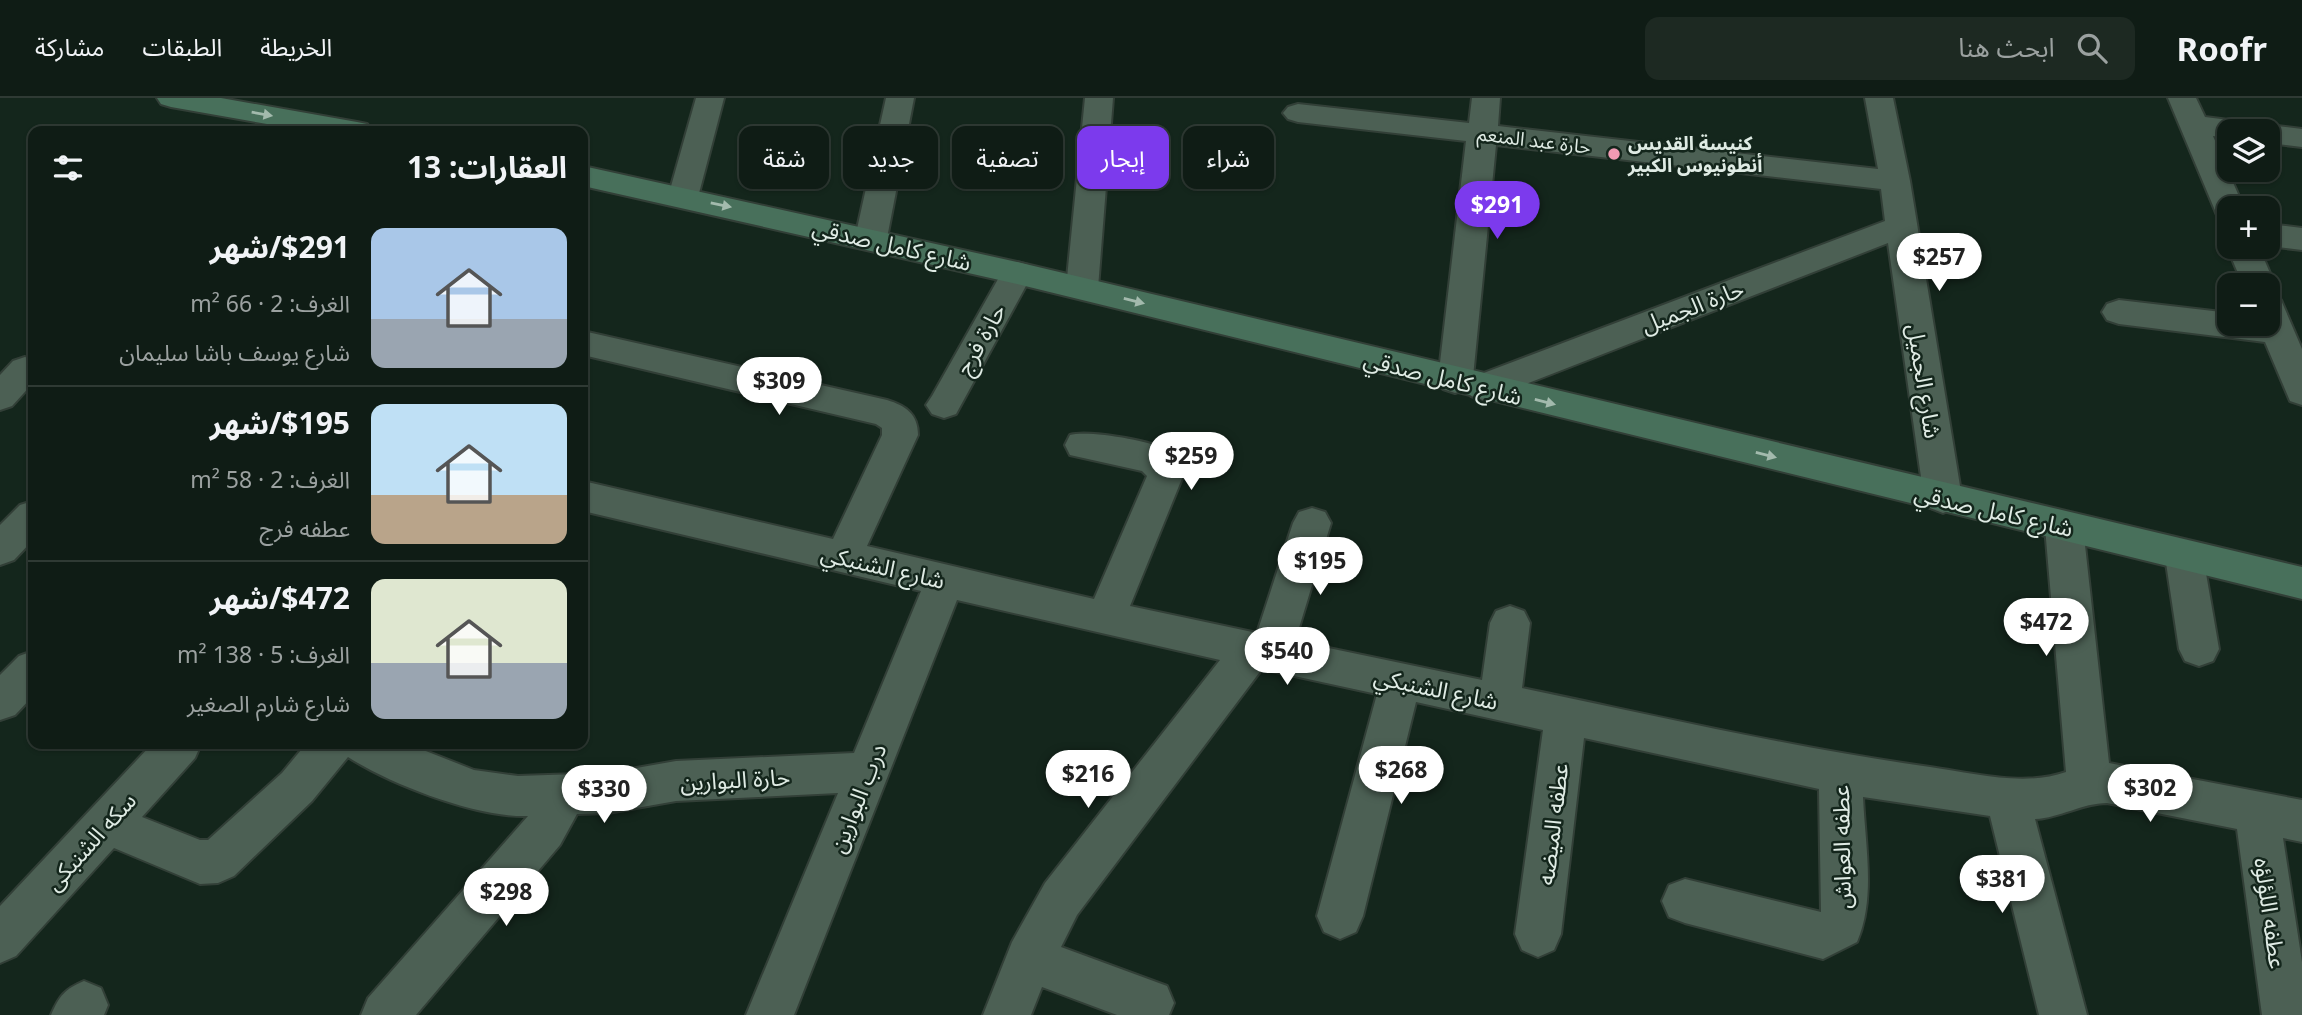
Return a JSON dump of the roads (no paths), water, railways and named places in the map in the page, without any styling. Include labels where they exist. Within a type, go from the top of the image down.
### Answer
[{"type":"main road","points":[[171,98],[329,126]]},
{"type":"main road","name":"شارع كامل صدقي","points":[[588,177],[871,238],[2302,583]]},
{"type":"street","points":[[683,197],[710,98]]},
{"type":"street","points":[[871,238],[900,98]]},
{"type":"street","points":[[1082,288],[1098,98]]},
{"type":"street","points":[[1469,383],[1486,98]]},
{"type":"street","name":"شارع الجميل","points":[[1879,98],[1895,181],[1943,498]]},
{"type":"street","points":[[2182,98],[2223,196]]},
{"type":"street","name":"حارة عبد المنعم","points":[[1298,113],[1895,181]]},
{"type":"street","points":[[2193,125],[2217,128]]},
{"type":"street","points":[[2280,135],[2302,138]]},
{"type":"street","name":"حارة الجميل","points":[[1469,383],[1902,226]]},
{"type":"street","points":[[2280,236],[2302,239]]},
{"type":"street","name":"حارة فرج","points":[[944,405],[1017,273]]},
{"type":"street","points":[[2119,312],[2281,322],[2302,392]]},
{"type":"street","points":[[588,344],[887,413],[900,423],[900,435],[843,557]]},
{"type":"street","points":[[0,397],[19,370]]},
{"type":"street","points":[[1083,445],[1153,459],[1165,476],[1105,618]]},
{"type":"street","name":"شارع الشنبكي","points":[[588,497],[1105,618],[1840,774],[2007,798],[2038,799],[2066,793],[2089,783]]},
{"type":"street","points":[[1007,1015],[1029,959],[1061,899],[1262,651],[1312,523]]},
{"type":"street","points":[[2064,527],[2089,783],[2125,786],[2302,821]]},
{"type":"street","points":[[2184,556],[2199,649]]},
{"type":"street","name":"درب البوارين","points":[[770,1015],[945,581]]},
{"type":"street","points":[[1500,701],[1510,623]]},
{"type":"street","points":[[0,701],[28,674]]},
{"type":"street","points":[[1340,916],[1401,680]]},
{"type":"street","name":"عطفه الميضه","points":[[1538,934],[1566,715]]},
{"type":"street","name":"سكه الشنبكى","points":[[0,939],[175,749]]},
{"type":"street","points":[[106,822],[201,862],[218,861],[297,787],[328,749]]},
{"type":"street","name":"حارة البوارين","points":[[374,749],[435,777],[474,790],[518,796],[564,796],[641,789],[676,781],[867,772]]},
{"type":"street","name":"عطفه العواش","points":[[1685,901],[1824,936],[1841,926],[1845,905],[1840,774]]},
{"type":"street","points":[[385,1015],[544,831],[564,796]]},
{"type":"street","points":[[2007,798],[2063,1015]]},
{"type":"street","name":"عطفه اللؤلؤه","points":[[2257,811],[2286,1015]]},
{"type":"street","points":[[1029,959],[1150,1003]]},
{"type":"place","name":"كنيسة القديس أنطونيوس الكبير","points":[[1614,154]]}]
